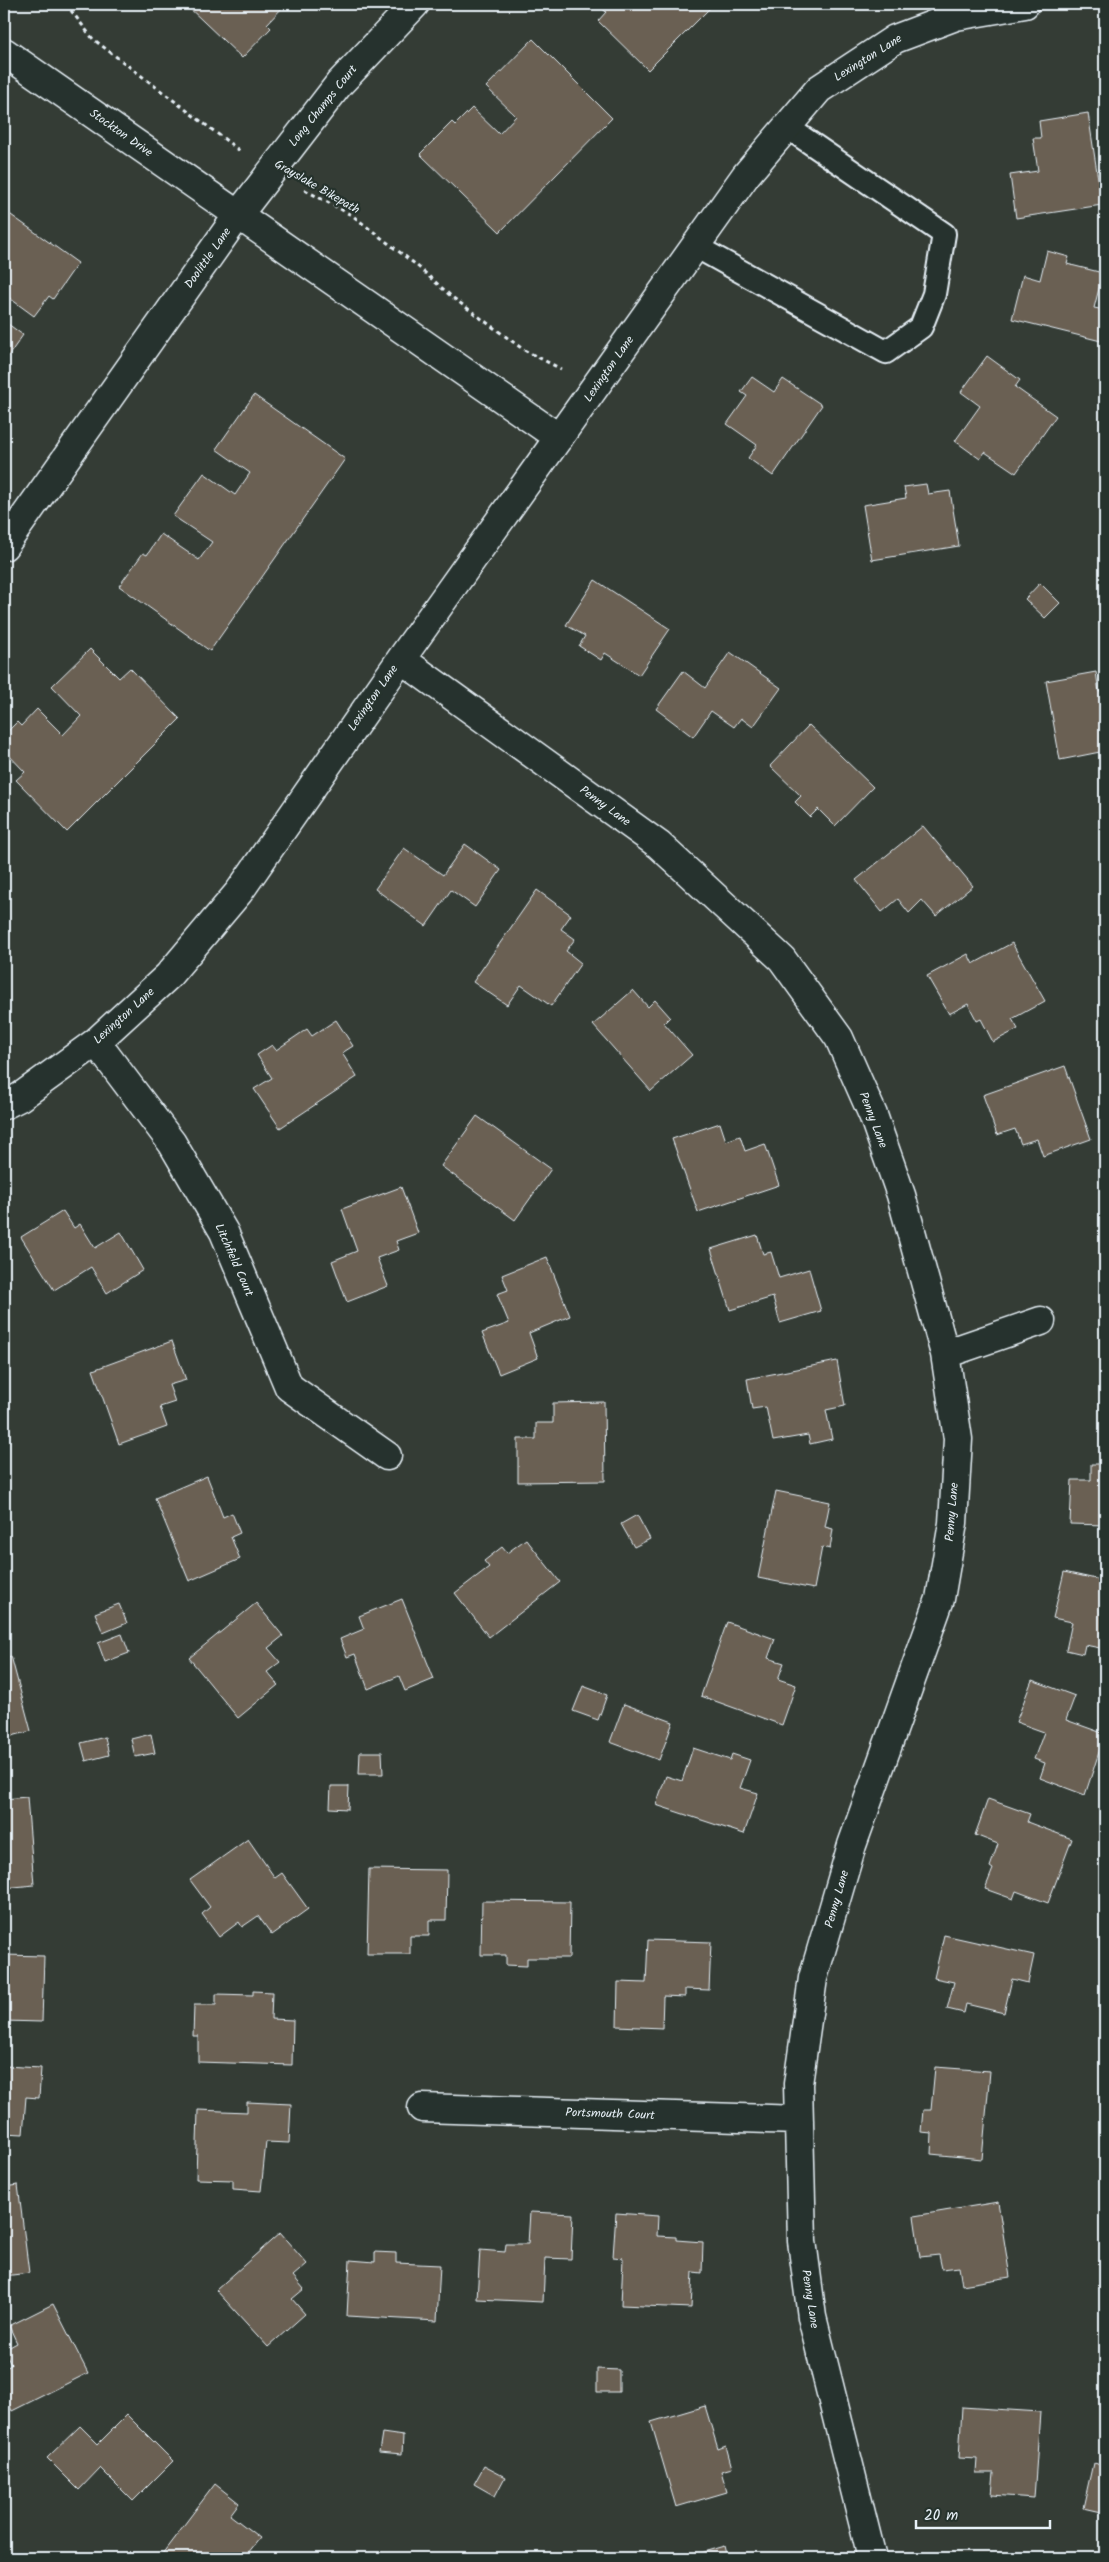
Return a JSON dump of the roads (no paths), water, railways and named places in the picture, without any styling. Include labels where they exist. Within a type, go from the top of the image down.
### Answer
[{"type":"street","name":"Long Champs Court","points":[[238,215],[339,84],[415,4]]},
{"type":"street","name":"Lexington Lane","points":[[4,1105],[20,1096],[96,1042],[168,976],[239,892],[401,658],[746,175],[819,89],[895,40],[956,16],[1025,4]]},
{"type":"street","name":"Stockton Drive","points":[[4,52],[238,215]]},
{"type":"street","name":"Doolittle Lane","points":[[4,546],[238,215],[559,438]]},
{"type":"street","name":"Penny Lane","points":[[401,658],[659,845],[782,959],[839,1038],[873,1115],[901,1194],[945,1354],[958,1439],[953,1523],[940,1599],[852,1845],[813,1978],[798,2084],[802,2241],[812,2318],[872,2558]]},
{"type":"street","name":"Litchfield Court","points":[[96,1042],[172,1142],[224,1232],[289,1387],[387,1456]]},
{"type":"street","points":[[945,1354],[1041,1321]]},
{"type":"street","name":"Portsmouth Court","points":[[422,2108],[798,2120]]},
{"type":"lane","points":[[695,246],[886,352],[921,328],[934,294],[944,234],[787,127]]}]
